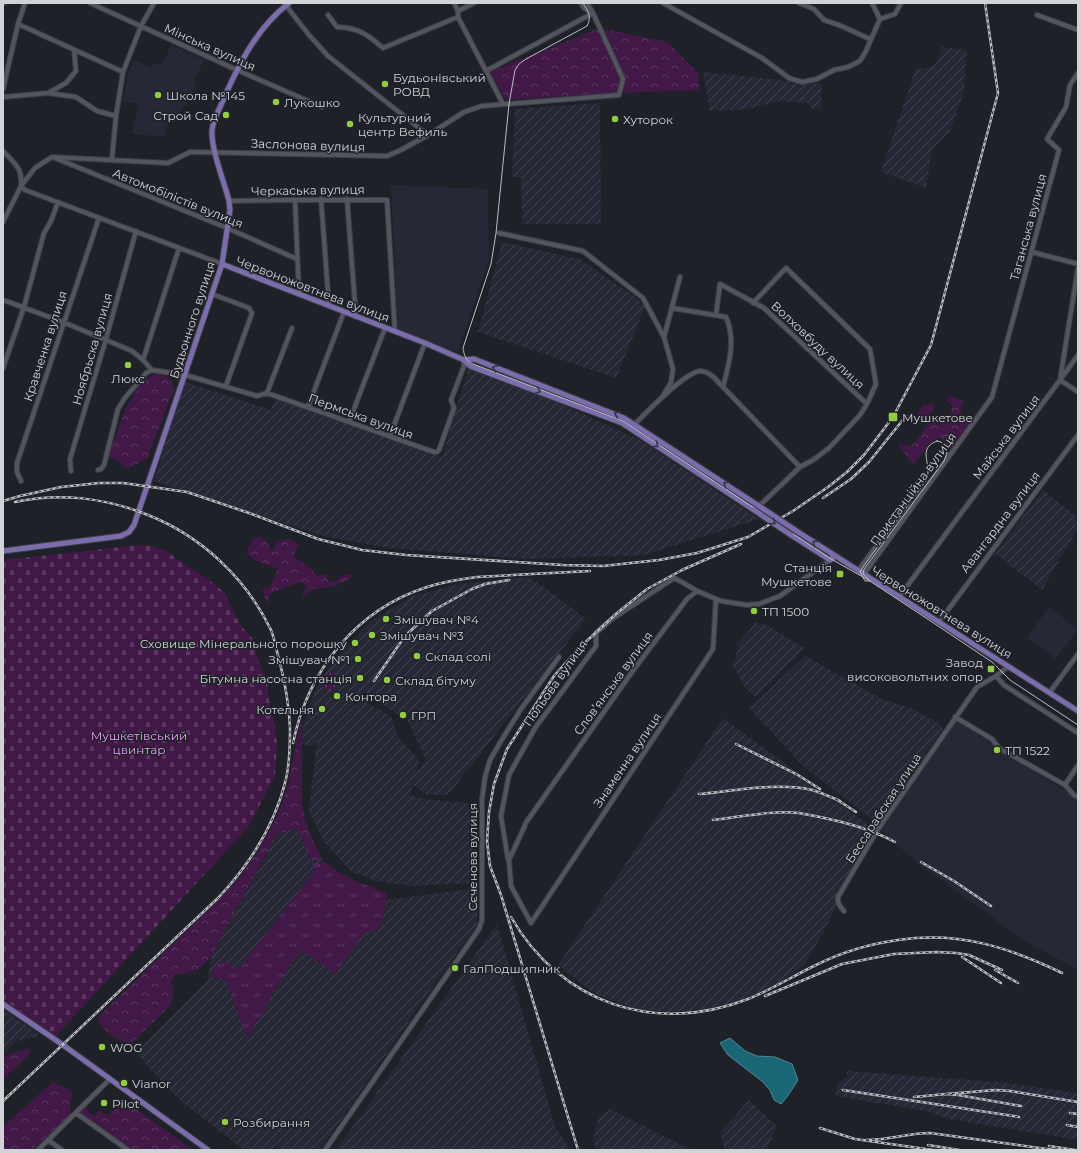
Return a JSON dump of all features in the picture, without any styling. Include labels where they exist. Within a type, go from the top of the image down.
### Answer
[{"type":"main road","name":"Будьонного вулиця","points":[[3,551],[121,536],[132,529],[148,486],[222,264],[230,210],[212,129],[237,70],[261,30],[286,4]]},
{"type":"main road","name":"Червоножовтнева вулиця","points":[[222,264],[425,343],[464,360],[470,366],[622,423],[756,508],[795,530],[1078,711]]},
{"type":"main road","name":"Червоножовтнева вулиця","points":[[464,360],[474,359],[606,410],[635,424],[756,508]]},
{"type":"main road","points":[[756,508],[791,535],[830,560],[835,556]]},
{"type":"main road","points":[[3,1004],[208,1150]]},
{"type":"street","points":[[3,90],[18,24],[25,3]]},
{"type":"street","name":"Мінська вулиця","points":[[90,3],[322,107]]},
{"type":"street","points":[[112,159],[116,116],[123,72],[141,26],[154,3]]},
{"type":"street","points":[[454,3],[458,11],[458,16],[502,104]]},
{"type":"street","points":[[458,11],[474,3]]},
{"type":"street","points":[[581,3],[584,8],[593,13]]},
{"type":"street","points":[[587,3],[593,13]]},
{"type":"street","points":[[663,3],[762,58],[789,78],[802,82],[817,79],[834,70],[848,67],[860,61],[880,19],[895,14],[901,3]]},
{"type":"street","points":[[799,3],[814,9]]},
{"type":"street","points":[[812,3],[814,9],[824,20],[870,39]]},
{"type":"street","points":[[872,3],[880,19]]},
{"type":"street","points":[[286,4],[309,35],[328,56],[428,135]]},
{"type":"street","points":[[486,71],[593,13]]},
{"type":"street","name":"Заслонова вулиця","points":[[52,157],[168,163],[190,152],[387,156],[428,135],[464,112],[482,106],[619,96],[623,79],[593,13]]},
{"type":"street","points":[[328,15],[338,27],[352,28],[370,36],[383,48],[458,16]]},
{"type":"street","points":[[1037,15],[1078,30]]},
{"type":"street","points":[[18,24],[123,72]]},
{"type":"street","points":[[48,94],[66,83],[76,71],[74,50]]},
{"type":"street","name":"Таганська вулиця","points":[[992,397],[1059,150],[1047,139],[1066,107],[1070,85],[1078,73]]},
{"type":"street","points":[[3,97],[48,94],[76,97],[97,111],[116,116]]},
{"type":"street","points":[[3,151],[16,163],[22,176],[21,186]]},
{"type":"street","points":[[3,222],[21,186],[35,168],[52,157]]},
{"type":"street","name":"Автомобілістів вулиця","points":[[52,157],[227,228],[296,260]]},
{"type":"street","name":"Червоножовтнева вулиця","points":[[21,186],[25,190],[222,264]]},
{"type":"street","points":[[322,199],[329,306]]},
{"type":"street","name":"Черкаська вулиця","points":[[229,201],[322,199],[387,200],[394,332]]},
{"type":"street","points":[[295,200],[296,260],[299,294]]},
{"type":"street","points":[[347,200],[356,317]]},
{"type":"street","points":[[3,368],[24,307],[44,233],[51,221],[58,202]]},
{"type":"street","name":"Кравченка вулиця","points":[[21,481],[17,472],[17,462],[99,218]]},
{"type":"street","name":"Ноябрьска вулиця","points":[[71,471],[70,459],[136,232]]},
{"type":"street","points":[[499,233],[584,251],[643,298],[664,337],[673,369],[671,382],[663,396]]},
{"type":"street","points":[[143,360],[179,248]]},
{"type":"street","points":[[1032,252],[1078,264]]},
{"type":"street","name":"Волховбуду вулиця","points":[[753,302],[786,268],[870,349],[876,384],[860,415],[829,448],[813,460],[800,467],[756,508]]},
{"type":"street","name":"Майська вулиця","points":[[899,597],[1060,380],[1077,285],[1078,268]]},
{"type":"street","points":[[664,337],[680,277]]},
{"type":"street","name":"Волховбуду вулиця","points":[[716,315],[720,284],[764,308],[867,404]]},
{"type":"street","points":[[212,294],[249,308],[252,313],[226,386]]},
{"type":"street","points":[[3,300],[63,322],[132,351],[152,370],[146,373],[124,399],[118,409],[104,465],[98,470]]},
{"type":"street","points":[[672,308],[726,317],[730,326],[731,345],[730,363],[723,387]]},
{"type":"street","points":[[308,407],[344,312]]},
{"type":"street","points":[[267,393],[292,328]]},
{"type":"street","points":[[349,422],[385,328]]},
{"type":"street","points":[[390,436],[425,343]]},
{"type":"street","points":[[1078,354],[1060,380],[1078,392]]},
{"type":"street","name":"Пермська вулиця","points":[[152,370],[185,375],[257,396],[267,393],[437,452],[454,408],[451,400],[464,366],[464,360]]},
{"type":"street","points":[[631,428],[663,396],[690,374],[700,371],[709,373],[800,467]]},
{"type":"street","name":"Пристанційна вулиця","points":[[864,574],[992,397]]},
{"type":"street","name":"Авангардна вулиця","points":[[939,622],[1078,435]]},
{"type":"street","name":"Пристанційна вулиця","points":[[858,571],[918,489]]},
{"type":"street","points":[[697,591],[716,599],[747,605],[764,603],[780,596],[830,560]]},
{"type":"street","name":"Польова вулиця","points":[[508,860],[501,816],[509,775],[535,728],[596,646],[596,633],[612,619],[674,578],[697,591]]},
{"type":"street","name":"Слов’янська вулиця","points":[[508,860],[527,821],[637,666],[687,599],[697,591]]},
{"type":"street","name":"Знаменна вулиця","points":[[508,860],[511,886],[531,923],[713,649],[716,599]]},
{"type":"street","points":[[1050,692],[1078,654]]},
{"type":"street","name":"Сєченова вулиця","points":[[326,1150],[479,929],[482,920],[481,833],[482,800],[485,777],[490,760],[501,741],[521,709],[559,657]]},
{"type":"street","name":"Бессарабская улица","points":[[844,911],[839,905],[838,901],[846,884],[878,829],[977,686],[996,676],[1009,666]]},
{"type":"street","points":[[996,676],[1004,685],[1078,733]]},
{"type":"street","points":[[955,717],[992,739],[1000,748],[1065,785],[1074,795],[1078,797]]},
{"type":"street","points":[[1065,785],[1078,765]]},
{"type":"street","points":[[38,1150],[110,1079]]},
{"type":"street","points":[[76,1112],[128,1150]]},
{"type":"street","points":[[48,1140],[62,1150]]},
{"type":"shaded area","name":"Школа №145","points":[[171,45],[204,60],[195,79],[195,88],[189,101],[182,109],[178,120],[169,119],[165,137],[132,134],[138,104],[123,101],[128,74],[134,60],[151,68],[154,63],[162,65]]},
{"type":"shaded area","points":[[942,47],[967,50],[964,92],[950,131],[932,149],[926,188],[881,172],[915,70],[934,66]]},
{"type":"shaded area","points":[[703,72],[822,84],[821,109],[813,110],[808,103],[779,101],[747,109],[710,111]]},
{"type":"shaded area","points":[[600,103],[601,224],[522,224],[521,177],[512,177],[515,109]]},
{"type":"shaded area","points":[[391,185],[488,189],[489,260],[458,352],[398,330]]},
{"type":"shaded area","points":[[502,242],[580,259],[646,305],[616,378],[478,332]]},
{"type":"shaded area","points":[[468,369],[525,388],[638,439],[759,519],[644,555],[529,559],[388,548],[323,536],[154,481],[185,382],[271,410],[275,399],[442,457]]},
{"type":"shaded area","points":[[1043,490],[1078,518],[1078,528],[1042,590],[995,554]]},
{"type":"shaded area","points":[[527,577],[545,588],[586,619],[448,795],[427,795],[413,785],[410,795],[423,799],[478,804],[469,883],[411,886],[377,881],[352,872],[325,843],[309,811],[317,741],[311,747],[298,743],[316,688],[332,663],[369,622],[413,596],[459,584]],"holes":[[[365,692],[400,716],[402,713],[405,715],[426,760],[416,773],[419,760],[398,737],[391,716],[361,700],[337,720]]]},
{"type":"shaded area","points":[[1049,607],[1078,629],[1056,659],[1027,638]]},
{"type":"shaded area","points":[[756,623],[764,624],[805,648],[756,697],[746,689],[732,664],[738,647],[736,645]]},
{"type":"shaded area","points":[[805,656],[882,699],[911,708],[940,724],[943,729],[877,823],[803,766],[749,708]]},
{"type":"shaded area","points":[[723,718],[874,829],[822,935],[804,965],[774,987],[713,1010],[645,1013],[593,993],[558,965]]},
{"type":"shaded area","points":[[955,720],[1078,799],[1078,970],[1025,941],[915,861],[880,829]]},
{"type":"shaded area","points":[[305,821],[320,857],[342,879],[385,900],[478,888],[477,925],[320,1150],[280,1150],[275,1146],[272,1150],[244,1150],[183,1103],[150,1069],[136,1052],[207,981],[212,954],[280,830]]},
{"type":"shaded area","points":[[497,924],[555,1127],[567,1144],[569,1150],[336,1150]]},
{"type":"shaded area","points":[[3,1010],[37,1033],[39,1037],[17,1041],[3,1055]]},
{"type":"shaded area","points":[[847,1071],[997,1082],[1078,1093],[1078,1140],[944,1118],[931,1112],[836,1096],[837,1083],[847,1077]]},
{"type":"shaded area","points":[[749,1100],[777,1126],[767,1150],[725,1150],[720,1132]]},
{"type":"shaded area","points":[[610,1109],[691,1150],[596,1150],[593,1139],[599,1116]]},
{"type":"green space","points":[[595,30],[609,30],[668,42],[698,73],[699,90],[617,93],[506,100],[490,72]]},
{"type":"green space","points":[[159,372],[171,380],[174,389],[147,459],[126,469],[117,460],[108,457],[126,408],[143,380]]},
{"type":"green space","points":[[950,395],[963,401],[959,419],[963,423],[971,423],[951,450],[940,437],[930,443],[917,461],[912,463],[899,446],[900,443],[904,446],[906,444],[911,447],[929,423],[917,414],[924,404],[928,406],[931,403],[935,405],[929,416],[932,420],[938,418],[947,422],[953,406],[947,400]]},
{"type":"green space","points":[[260,536],[266,541],[273,552],[276,541],[289,539],[299,545],[293,556],[310,568],[318,576],[327,574],[327,580],[334,582],[345,574],[354,576],[336,586],[312,589],[307,595],[301,597],[307,587],[300,582],[271,593],[267,604],[262,590],[269,588],[278,569],[255,560],[246,553],[252,540]]},
{"type":"green space","name":"Мушкетівський цвинтар","points":[[139,545],[153,546],[167,552],[209,580],[224,592],[240,625],[253,639],[259,663],[267,682],[269,701],[274,721],[277,744],[275,775],[249,826],[55,1037],[3,999],[3,560]]},
{"type":"green space","points":[[329,671],[340,678],[332,692],[321,686]]},
{"type":"green space","points":[[302,718],[302,802],[305,819],[311,837],[321,857],[320,859],[315,861],[311,860],[297,828],[277,834],[212,954],[197,969],[188,973],[176,974],[171,982],[174,992],[171,1005],[131,1044],[116,1038],[99,1023],[97,1018],[231,887],[251,861],[269,833],[287,787]]},
{"type":"green space","points":[[326,862],[338,872],[358,882],[387,893],[380,928],[364,933],[335,974],[301,950],[247,1038],[225,979],[217,979],[213,977],[213,970],[217,964],[225,961],[238,970],[314,872],[312,863]]},
{"type":"green space","points":[[26,1049],[30,1050],[29,1055],[3,1079],[3,1058],[8,1054]]},
{"type":"green space","points":[[53,1082],[70,1090],[72,1095],[70,1105],[71,1117],[31,1150],[3,1150],[3,1126]]},
{"type":"green space","points":[[126,1102],[193,1150],[130,1150],[80,1114],[81,1110],[85,1107],[93,1116],[101,1110],[104,1114],[106,1113],[108,1115]]},
{"type":"water","points":[[730,1038],[745,1051],[757,1056],[775,1057],[792,1064],[798,1080],[781,1104],[774,1100],[770,1090],[763,1082],[728,1055],[720,1043]]},
{"type":"tram line","points":[[583,3],[588,11],[589,20],[587,26],[526,59],[519,64],[515,70],[509,104],[496,233],[491,264],[463,348],[467,359],[473,364],[623,421],[831,559],[870,581],[992,662],[1010,680],[1078,725]]},
{"type":"tram line","points":[[937,441],[941,442],[946,447],[947,453],[944,461],[864,569],[863,574],[870,581],[865,581],[860,572],[927,479],[927,449],[932,443],[937,441]]},
{"type":"railway","points":[[3,501],[61,487],[99,483],[123,483],[187,492],[318,539],[362,550],[406,555],[563,565],[603,566],[659,560],[697,553],[748,537],[793,511],[828,487],[847,472],[864,455],[893,417],[931,345],[998,93],[985,3]]},
{"type":"railway","points":[[823,498],[851,479],[869,462],[906,416]]},
{"type":"railway","points":[[3,1101],[218,898],[241,872],[251,858],[268,828],[281,796],[287,773],[290,741],[286,693],[271,630],[249,593],[235,576],[204,547],[167,524],[148,515],[116,504],[82,498],[65,497],[48,497],[15,502]]},
{"type":"railway","points":[[578,1150],[501,895],[490,866],[487,841],[489,812],[494,784],[507,749],[554,676],[578,649],[617,613],[647,589],[682,570],[741,544]]},
{"type":"railway","points":[[293,743],[300,717],[310,691],[323,668],[357,627],[378,611],[401,597],[433,585],[477,577],[590,571]]},
{"type":"railway","points":[[374,681],[405,636],[432,611],[472,589],[485,584],[509,580]]},
{"type":"railway","points":[[736,744],[798,775],[820,789]]},
{"type":"railway","points":[[699,794],[756,788],[785,787],[812,790],[840,801]]},
{"type":"railway","points":[[836,799],[856,812]]},
{"type":"railway","points":[[713,820],[767,813],[799,813],[860,827],[895,842]]},
{"type":"railway","points":[[921,862],[954,881],[991,906]]},
{"type":"railway","points":[[511,917],[532,947],[556,972],[583,991],[613,1004],[645,1012],[679,1014],[713,1009],[748,999],[826,960],[846,952],[898,940],[942,938],[983,943],[1022,956],[1062,973]]},
{"type":"railway","points":[[765,996],[842,964],[894,954],[937,952],[956,953],[969,955],[1002,970]]},
{"type":"railway","points":[[962,957],[1001,983]]},
{"type":"railway","points":[[995,970],[1018,983]]},
{"type":"railway","points":[[843,1090],[1019,1117]]},
{"type":"railway","points":[[946,1094],[996,1090],[1078,1102]]},
{"type":"railway","points":[[914,1097],[946,1094],[958,1095],[1021,1106]]},
{"type":"railway","points":[[1070,1113],[1078,1114]]},
{"type":"railway","points":[[1067,1125],[1078,1127]]},
{"type":"railway","points":[[820,1128],[855,1139],[933,1150]]},
{"type":"railway","points":[[866,1140],[930,1133],[1054,1150]]},
{"type":"railway","points":[[928,1145],[959,1150]]},
{"type":"railway","points":[[1049,1146],[1075,1150]]},
{"type":"place","name":"Будьонівський РОВД","points":[[385,84]]},
{"type":"place","name":"Школа №145","points":[[158,95]]},
{"type":"place","name":"Лукошко","points":[[276,102]]},
{"type":"place","name":"Строй Сад","points":[[226,115]]},
{"type":"place","name":"Хуторок","points":[[615,119]]},
{"type":"place","name":"Культурний центр Вефиль","points":[[350,124]]},
{"type":"place","name":"Люкс","points":[[128,365]]},
{"type":"place","name":"Мушкетове","points":[[893,417]]},
{"type":"place","name":"Станція Мушкетове","points":[[840,574]]},
{"type":"place","name":"ТП 1500","points":[[754,611]]},
{"type":"place","name":"Змішувач №4","points":[[386,619]]},
{"type":"place","name":"Змішувач №3","points":[[372,635]]},
{"type":"place","name":"Сховище Мінерального порошку","points":[[355,643]]},
{"type":"place","name":"Склад солі","points":[[417,656]]},
{"type":"place","name":"Змішувач №1","points":[[358,659]]},
{"type":"place","name":"Завод високовольтних опор","points":[[991,669]]},
{"type":"place","name":"Бітумна насосна станція","points":[[360,678]]},
{"type":"place","name":"Склад бітуму","points":[[387,680]]},
{"type":"place","name":"Контора","points":[[337,696]]},
{"type":"place","name":"Котельня","points":[[322,709]]},
{"type":"place","name":"ГРП","points":[[403,715]]},
{"type":"place","name":"ТП 1522","points":[[997,750]]},
{"type":"place","name":"ГалПодшипник","points":[[455,968]]},
{"type":"place","name":"WOG","points":[[102,1047]]},
{"type":"place","name":"Vianor","points":[[124,1083]]},
{"type":"place","name":"Pilot","points":[[104,1103]]},
{"type":"place","name":"Розбирання","points":[[225,1122]]}]
